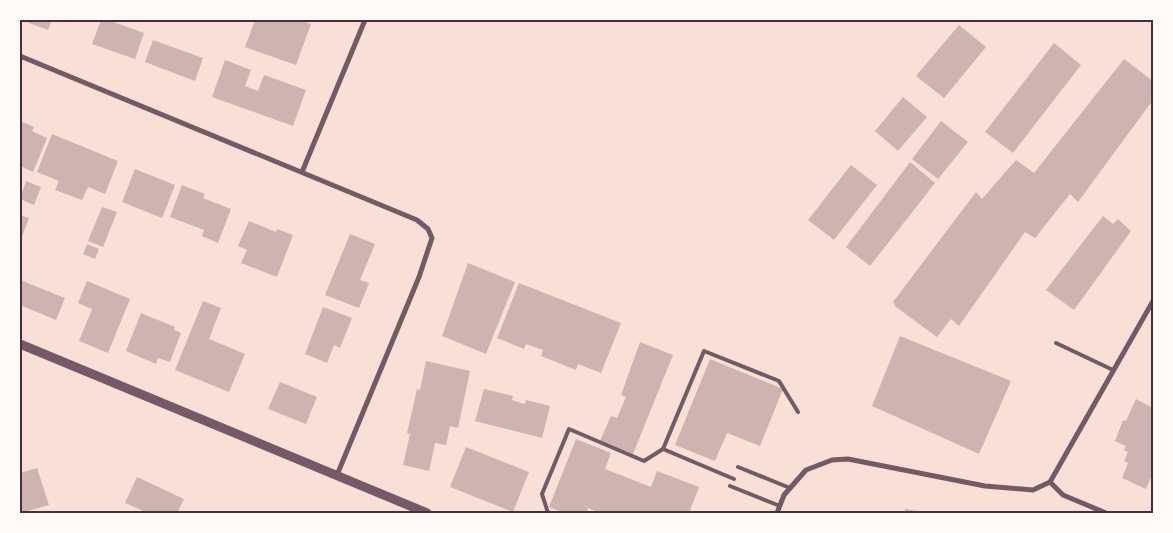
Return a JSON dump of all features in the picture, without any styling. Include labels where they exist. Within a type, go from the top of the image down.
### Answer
[{"type":"street","points":[[302,172],[365,20]]},
{"type":"street","points":[[20,56],[417,220],[428,229],[432,238],[419,277],[337,475]]},
{"type":"street","points":[[777,513],[790,488],[806,470],[819,463],[848,459],[985,486],[1034,490],[1050,482],[1153,301]]},
{"type":"street","points":[[20,344],[427,513]]},
{"type":"street","points":[[1050,482],[1064,495],[1106,513]]},
{"type":"lane","points":[[1056,342],[1113,370]]},
{"type":"lane","points":[[548,513],[542,494],[569,429],[644,461],[663,449],[704,351],[780,381],[798,412]]},
{"type":"lane","points":[[663,449],[734,479]]},
{"type":"lane","points":[[738,467],[790,488]]},
{"type":"lane","points":[[730,486],[780,506]]},
{"type":"building","points":[[21,20],[52,20],[48,30]]},
{"type":"building","points":[[101,20],[108,20],[144,33],[135,59],[92,44]]},
{"type":"building","points":[[255,20],[264,22],[265,20],[301,20],[311,24],[296,65],[245,47]]},
{"type":"building","points":[[959,25],[986,47],[944,98],[916,76]]},
{"type":"building","points":[[153,40],[203,58],[195,81],[145,62]]},
{"type":"building","points":[[1054,43],[1081,65],[1013,153],[985,132]]},
{"type":"building","points":[[1124,59],[1153,81],[1153,100],[1078,202],[1070,194],[1035,238],[1025,232],[959,326],[951,319],[937,337],[896,307],[893,302],[976,192],[982,199],[1016,160],[1034,173]]},
{"type":"building","points":[[225,60],[251,70],[245,86],[258,91],[264,75],[306,90],[293,126],[212,97]]},
{"type":"building","points":[[903,97],[927,117],[898,151],[875,131]]},
{"type":"building","points":[[20,121],[34,127],[32,131],[47,138],[33,172],[20,166]]},
{"type":"building","points":[[941,121],[968,142],[938,179],[912,159]]},
{"type":"building","points":[[52,134],[118,161],[105,194],[88,187],[82,200],[55,190],[59,181],[37,172]]},
{"type":"building","points":[[910,162],[935,183],[870,266],[846,247]]},
{"type":"building","points":[[851,165],[877,185],[834,240],[808,220]]},
{"type":"building","points":[[135,169],[175,185],[162,218],[122,202]]},
{"type":"building","points":[[26,181],[41,187],[34,205],[20,199]]},
{"type":"building","points":[[182,185],[205,194],[203,198],[231,209],[218,243],[202,236],[204,230],[170,217]]},
{"type":"building","points":[[102,207],[117,212],[103,247],[88,241]]},
{"type":"building","points":[[20,215],[29,218],[20,242]]},
{"type":"building","points":[[1103,216],[1113,224],[1118,219],[1131,231],[1074,310],[1046,290]]},
{"type":"building","points":[[249,221],[276,232],[277,229],[293,235],[277,277],[241,263],[247,250],[238,246]]},
{"type":"building","points":[[350,234],[375,244],[360,280],[369,283],[359,308],[325,295]]},
{"type":"building","points":[[87,244],[99,249],[95,259],[83,254]]},
{"type":"building","points":[[468,263],[515,282],[486,354],[442,336]]},
{"type":"building","points":[[20,280],[65,298],[56,320],[20,305]]},
{"type":"building","points":[[87,281],[130,299],[108,353],[79,341],[92,309],[78,303]]},
{"type":"building","points":[[519,283],[621,323],[601,373],[578,364],[576,370],[541,356],[543,350],[526,344],[524,349],[497,338]]},
{"type":"building","points":[[203,301],[221,308],[209,339],[245,354],[229,392],[175,370]]},
{"type":"building","points":[[323,307],[352,318],[340,348],[334,345],[327,363],[305,354]]},
{"type":"building","points":[[141,313],[175,327],[174,330],[181,333],[170,362],[158,358],[156,364],[126,351]]},
{"type":"building","points":[[900,336],[1011,381],[979,454],[872,406]]},
{"type":"building","points":[[640,342],[673,355],[633,454],[600,441],[611,416],[617,418],[626,397],[621,395]]},
{"type":"building","points":[[710,359],[783,389],[760,446],[727,433],[715,461],[675,445]]},
{"type":"building","points":[[426,361],[470,371],[458,428],[450,426],[446,445],[435,443],[429,471],[403,465],[410,434],[407,433],[417,389],[420,390]]},
{"type":"building","points":[[280,382],[317,397],[306,424],[268,409]]},
{"type":"building","points":[[484,389],[513,396],[512,400],[525,404],[526,400],[550,406],[542,438],[475,421]]},
{"type":"building","points":[[1136,399],[1153,408],[1153,473],[1146,489],[1122,478],[1128,463],[1124,461],[1128,452],[1124,450],[1126,446],[1115,441],[1123,420],[1126,421]]},
{"type":"building","points":[[576,439],[611,453],[605,469],[651,487],[657,471],[699,487],[689,513],[600,513],[588,508],[586,513],[564,513],[549,507]]},
{"type":"building","points":[[466,447],[529,472],[513,512],[450,487]]},
{"type":"building","points":[[37,468],[49,505],[20,513],[20,473]]},
{"type":"building","points":[[137,477],[184,499],[177,513],[148,513],[125,503]]},
{"type":"building","points":[[905,509],[923,512],[905,513]]}]
